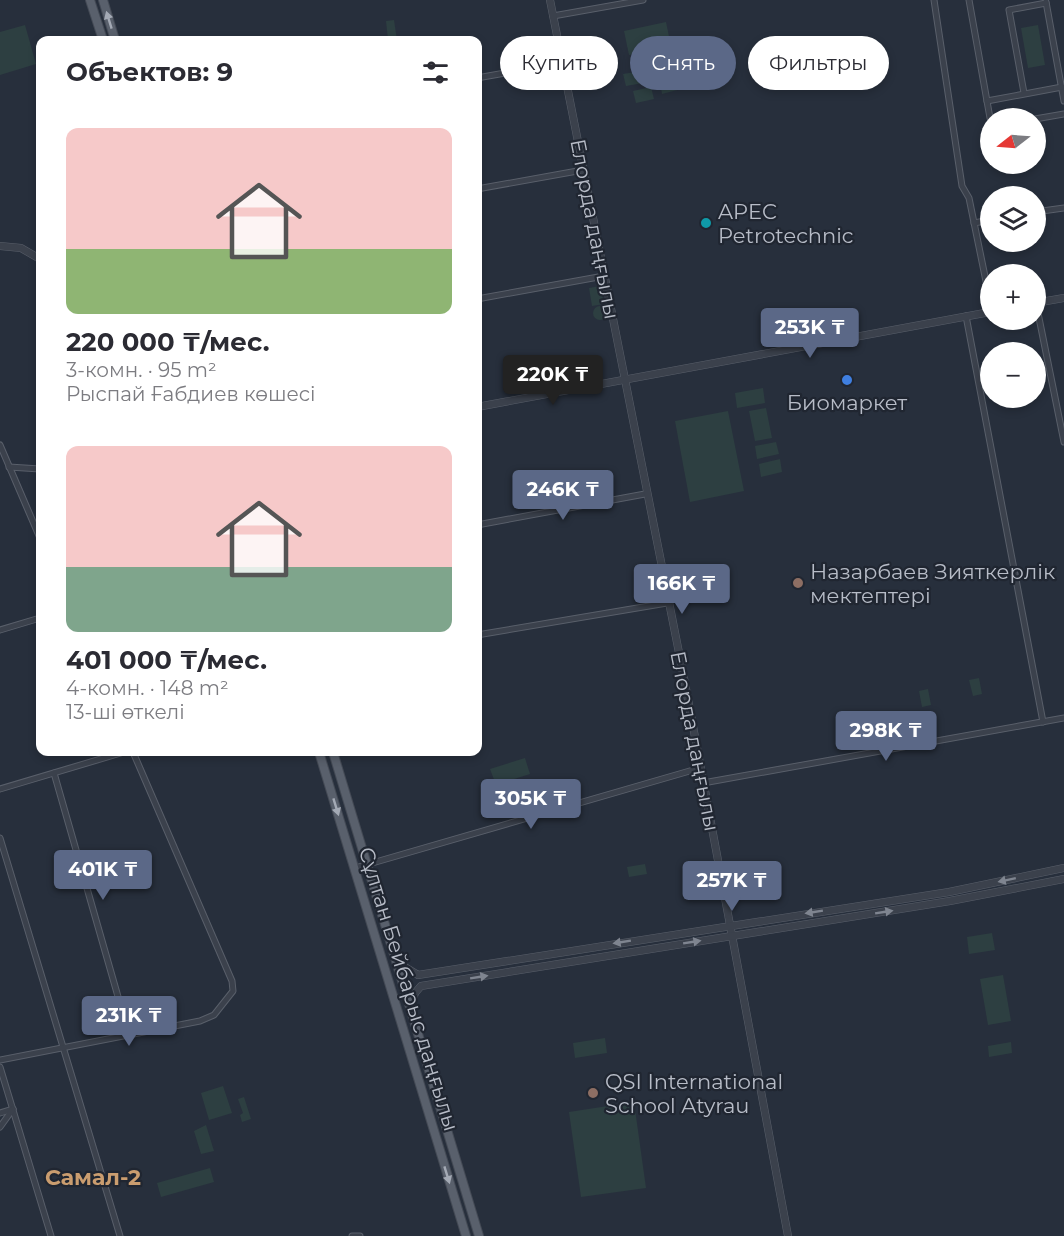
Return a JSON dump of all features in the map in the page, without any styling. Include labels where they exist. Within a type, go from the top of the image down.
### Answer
[{"type":"main road","points":[[90,0],[102,36]]},
{"type":"main road","points":[[103,0],[114,36]]},
{"type":"main road","name":"Сұлтан Бейбарыс даңғылы","points":[[320,756],[466,1236]]},
{"type":"main road","name":"Сұлтан Бейбарыс даңғылы","points":[[334,756],[479,1236]]},
{"type":"street","name":"Елорда даңғылы","points":[[550,0],[556,36]]},
{"type":"street","points":[[553,16],[643,0]]},
{"type":"street","points":[[934,0],[960,176],[974,223],[982,264]]},
{"type":"street","points":[[969,0],[988,108]]},
{"type":"street","points":[[1024,93],[1009,10],[1045,1],[1064,101]]},
{"type":"street","points":[[482,77],[500,74]]},
{"type":"street","points":[[987,101],[1062,87]]},
{"type":"street","name":"Елорда даңғылы","points":[[567,90],[731,925],[788,1236]]},
{"type":"street","points":[[1046,117],[1064,114]]},
{"type":"street","points":[[482,188],[583,170]]},
{"type":"street","points":[[1046,210],[1064,208]]},
{"type":"street","points":[[974,223],[980,222]]},
{"type":"street","points":[[0,246],[21,248],[36,257]]},
{"type":"street","points":[[482,298],[604,276]]},
{"type":"street","points":[[1046,301],[1064,298]]},
{"type":"street","points":[[482,406],[980,314]]},
{"type":"street","points":[[966,316],[1043,722]]},
{"type":"street","points":[[1041,330],[1064,442]]},
{"type":"street","points":[[1,449],[36,529]]},
{"type":"street","points":[[9,467],[36,469]]},
{"type":"street","points":[[482,524],[645,495]]},
{"type":"street","points":[[482,634],[667,603]]},
{"type":"street","points":[[0,630],[36,619]]},
{"type":"street","points":[[703,783],[1064,718]]},
{"type":"street","points":[[0,789],[111,756]]},
{"type":"street","points":[[0,1060],[200,1022],[214,1015],[233,992],[232,981],[135,756]]},
{"type":"street","points":[[355,868],[700,768]]},
{"type":"street","points":[[54,773],[129,1035]]},
{"type":"street","points":[[0,838],[120,1236]]},
{"type":"street","points":[[398,963],[418,975],[949,892],[1064,868]]},
{"type":"street","points":[[410,1008],[415,993],[421,986],[950,901],[1064,879]]},
{"type":"street","points":[[0,1067],[51,1236]]},
{"type":"street","points":[[0,1113],[13,1109]]},
{"type":"street","points":[[0,1127],[13,1109]]},
{"type":"street","points":[[352,1236],[359,1235]]},
{"type":"shaded area","points":[[394,20],[396,36],[388,36],[386,21]]},
{"type":"shaded area","points":[[666,22],[669,36],[630,36],[629,55],[624,31]]},
{"type":"shaded area","points":[[25,25],[36,64],[0,75],[0,32]]},
{"type":"shaded area","points":[[1038,25],[1045,65],[1028,68],[1021,28]]},
{"type":"shaded area","points":[[630,73],[630,85],[626,86],[623,74]]},
{"type":"shaded area","points":[[652,90],[654,99],[636,103],[633,91]]},
{"type":"shaded area","points":[[661,90],[677,90],[662,94]]},
{"type":"shaded area","points":[[600,286],[604,304],[592,306],[589,288]]},
{"type":"shaded area","points":[[597,306],[603,306],[607,313],[603,320],[597,320],[593,316],[593,310]]},
{"type":"shaded area","points":[[763,388],[765,403],[737,408],[735,393]]},
{"type":"shaded area","points":[[766,408],[772,438],[755,441],[749,411]]},
{"type":"shaded area","points":[[728,411],[744,491],[690,502],[675,421]]},
{"type":"shaded area","points":[[776,442],[779,454],[757,459],[755,446]]},
{"type":"shaded area","points":[[780,459],[782,472],[761,477],[759,464]]},
{"type":"shaded area","points":[[979,678],[982,694],[973,696],[969,680]]},
{"type":"shaded area","points":[[928,689],[931,705],[922,707],[919,691]]},
{"type":"shaded area","points":[[525,758],[530,774],[496,785],[490,769]]},
{"type":"shaded area","points":[[645,864],[647,874],[629,877],[627,867]]},
{"type":"shaded area","points":[[992,933],[995,950],[969,954],[967,937]]},
{"type":"shaded area","points":[[1003,975],[1011,1021],[988,1025],[980,979]]},
{"type":"shaded area","points":[[605,1038],[607,1053],[575,1058],[573,1043]]},
{"type":"shaded area","points":[[1011,1042],[1012,1053],[989,1057],[988,1046]]},
{"type":"shaded area","points":[[223,1086],[232,1113],[209,1120],[201,1093]]},
{"type":"shaded area","points":[[244,1097],[251,1119],[242,1122],[240,1115],[243,1113],[238,1099]]},
{"type":"shaded area","points":[[634,1102],[646,1188],[581,1197],[569,1112]]},
{"type":"shaded area","points":[[206,1125],[214,1151],[201,1154],[194,1131]]},
{"type":"shaded area","points":[[210,1168],[214,1182],[161,1197],[157,1183]]},
{"type":"place","name":"APEC Petrotechnic","points":[[706,223]]},
{"type":"place","name":"Биомаркет","points":[[847,380]]},
{"type":"place","name":"Назарбаев Зияткерлік мектептері","points":[[798,583]]},
{"type":"place","name":"QSI International School Atyrau","points":[[593,1093]]},
{"type":"district","name":"Самал-2","points":[[93,1177]]}]
